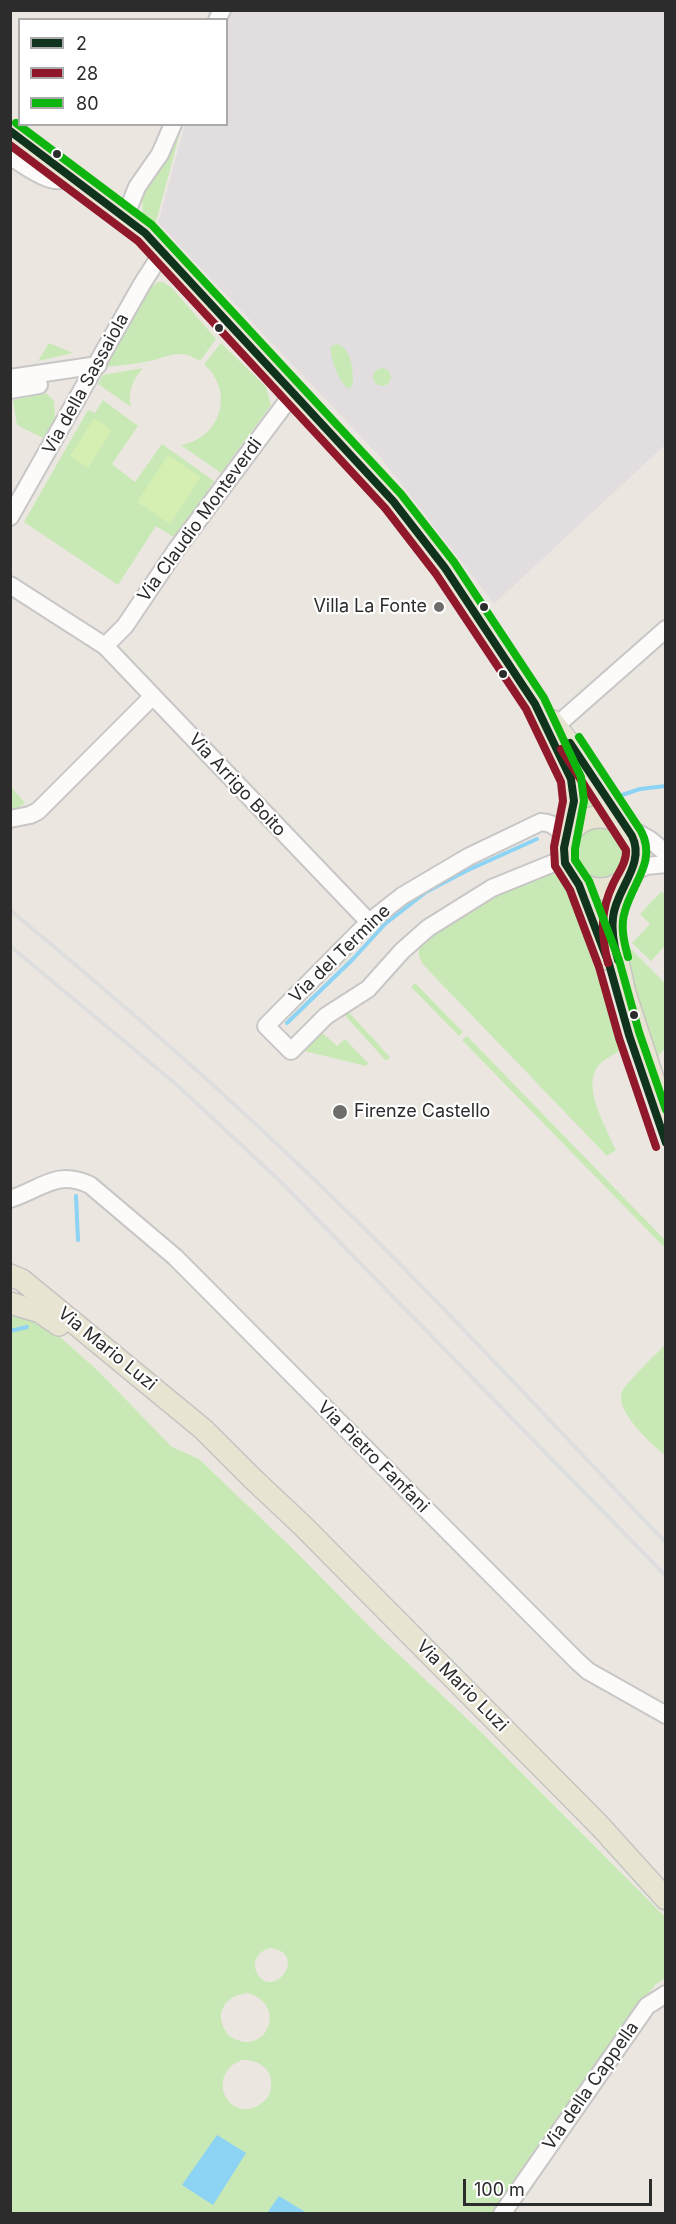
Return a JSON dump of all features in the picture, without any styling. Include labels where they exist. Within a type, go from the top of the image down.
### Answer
[{"type":"main road","points":[[10,131],[117,211],[163,251],[408,518],[445,568],[535,704],[573,785],[573,810],[565,846],[568,869],[577,881],[609,964],[625,993]]},
{"type":"main road","points":[[535,704],[557,725],[603,789],[632,835],[637,852],[635,864],[616,901],[611,920],[613,941],[625,993],[666,1118]]},
{"type":"main road","points":[[565,846],[576,826],[592,817],[609,818],[625,826]]},
{"type":"main road","points":[[577,881],[591,888],[603,889],[620,883],[629,875]]},
{"type":"main road","name":"Via Mario Luzi","points":[[14,1274],[203,1429],[303,1526],[584,1810],[666,1899]]},
{"type":"main road","name":"Via Mario Luzi","points":[[10,1303],[34,1309],[53,1320],[196,1438],[252,1479]]},
{"type":"street","points":[[117,211],[160,154],[172,126]]},
{"type":"street","points":[[10,157],[53,180],[66,181],[72,176]]},
{"type":"street","name":"Via della Sassaiola","points":[[10,517],[163,251]]},
{"type":"street","points":[[10,378],[94,371]]},
{"type":"street","points":[[10,390],[94,371]]},
{"type":"street","name":"Via Claudio Monteverdi","points":[[105,646],[124,626],[176,550],[294,392]]},
{"type":"street","name":"Via Arrigo Boito","points":[[10,585],[105,646],[369,922]]},
{"type":"street","points":[[557,725],[666,629]]},
{"type":"street","points":[[10,819],[30,816],[38,811],[153,696]]},
{"type":"street","name":"Via del Termine","points":[[539,823],[549,823],[563,836],[565,846],[556,862],[492,888],[428,928],[402,951],[368,989],[326,1016],[291,1051],[266,1026],[369,922],[402,896],[438,873],[539,823]]},
{"type":"street","points":[[625,826],[649,839],[666,853]]},
{"type":"street","points":[[629,875],[646,866],[666,864]]},
{"type":"street","name":"Via Pietro Fanfani","points":[[12,1200],[61,1179],[74,1179],[90,1185],[175,1257],[577,1661],[588,1671],[666,1715]]},
{"type":"street","name":"Via della Cappella","points":[[502,2214],[647,2006],[666,1994]]},
{"type":"shaded area","points":[[230,11],[665,11],[665,445],[494,604],[381,458],[158,223],[185,126],[228,126],[226,18]]},
{"type":"green space","points":[[176,126],[182,126],[155,222],[143,214],[142,198]]},
{"type":"green space","points":[[158,282],[163,282],[172,288],[216,339],[200,361],[187,355],[175,354],[144,362],[106,367],[151,287]]},
{"type":"green space","points":[[49,343],[73,353],[38,361]]},
{"type":"green space","points":[[221,343],[266,387],[271,405],[221,473],[181,445],[195,441],[206,433],[214,424],[219,412],[221,400],[219,387],[214,375],[204,364]]},
{"type":"green space","points":[[337,344],[346,350],[351,360],[353,383],[349,389],[338,376],[333,363],[331,346]]},
{"type":"green space","points":[[143,368],[132,386],[131,407],[98,384],[103,375]]},
{"type":"green space","points":[[382,368],[388,371],[391,377],[388,383],[382,386],[376,383],[373,377],[376,371]]},
{"type":"green space","points":[[46,393],[54,401],[55,418],[43,438],[17,425],[13,400]]},
{"type":"green space","points":[[103,400],[138,426],[112,464],[135,482],[162,444],[214,481],[177,539],[156,526],[118,585],[24,522],[88,410],[95,413]]},
{"type":"green space","points":[[94,418],[112,430],[88,468],[70,456]]},
{"type":"green space","points":[[168,455],[201,477],[170,524],[137,502]]},
{"type":"green space","points":[[581,778],[605,809],[595,809],[580,814]]},
{"type":"green space","points":[[10,786],[25,803],[11,812],[10,812]]},
{"type":"green space","points":[[597,823],[609,823],[624,831],[632,846],[632,858],[624,873],[609,881],[597,881],[582,873],[574,858],[574,846],[582,831]]},
{"type":"green space","points":[[543,874],[554,874],[564,880],[623,1049],[602,1062],[595,1071],[593,1081],[596,1105],[616,1150],[607,1156],[427,968],[419,955],[425,941],[437,930],[474,907]]},
{"type":"green space","points":[[662,891],[665,895],[665,946],[651,961],[632,943],[650,924],[640,914]]},
{"type":"green space","points":[[620,938],[665,983],[665,1048],[657,1058]]},
{"type":"green space","points":[[415,983],[463,1032],[459,1036],[411,987]]},
{"type":"green space","points":[[345,1008],[390,1057],[386,1061],[341,1011]]},
{"type":"green space","points":[[319,1030],[337,1046],[345,1039],[368,1063],[366,1066],[300,1050]]},
{"type":"green space","points":[[467,1036],[665,1240],[665,1248],[462,1040]]},
{"type":"green space","points":[[10,1312],[29,1316],[50,1328],[97,1370],[172,1447],[199,1459],[379,1636],[480,1731],[665,1917],[665,1978],[655,1985],[594,2068],[499,2213],[11,2213]],"holes":[[[270,1948],[282,1952],[287,1958],[288,1966],[279,1979],[271,1982],[264,1980],[255,1969],[259,1954]],[[248,1993],[260,1999],[267,2007],[270,2016],[265,2033],[258,2039],[248,2042],[237,2040],[229,2035],[224,2029],[221,2017],[227,2002]],[[241,2060],[253,2061],[263,2066],[271,2080],[270,2092],[266,2099],[259,2105],[248,2109],[239,2108],[231,2103],[225,2096],[223,2086],[224,2077],[230,2068]]]},
{"type":"green space","points":[[666,1346],[665,1455],[636,1426],[621,1399],[622,1392],[629,1383]]},
{"type":"water","points":[[217,2135],[246,2153],[213,2205],[182,2185]]},
{"type":"water","points":[[279,2196],[307,2213],[267,2213]]},
{"type":"waterway","points":[[622,795],[640,789],[666,786]]},
{"type":"waterway","points":[[287,1023],[353,959],[385,924],[426,892],[537,839]]},
{"type":"waterway","points":[[76,1196],[78,1240]]},
{"type":"waterway","points":[[10,1331],[27,1327]]},
{"type":"railway","points":[[10,910],[157,1035],[299,1165],[439,1304],[666,1543]]},
{"type":"railway","points":[[10,946],[177,1085],[280,1181],[666,1576]]},
{"type":"transit line","name":"80","points":[[20,126],[152,225],[401,494],[454,562],[544,698],[581,777],[584,801],[575,860],[589,881],[619,960],[639,1032],[666,1110]]},
{"type":"transit line","name":"2","points":[[10,131],[145,233],[393,501],[445,568],[535,704],[571,779],[574,801],[564,848],[565,863],[579,885],[609,964],[629,1035],[666,1143]]},
{"type":"transit line","name":"28","points":[[10,145],[138,241],[385,508],[436,574],[526,709],[561,782],[563,801],[554,847],[555,866],[570,890],[599,967],[619,1038],[656,1147]]},
{"type":"transit line","name":"80","points":[[579,737],[641,831],[645,842],[645,862],[629,900],[623,922],[628,957]]},
{"type":"transit line","name":"2","points":[[570,743],[632,836],[635,846],[633,867],[619,896],[613,917],[613,939],[618,960]]},
{"type":"transit line","name":"28","points":[[561,749],[626,850],[624,863],[613,884],[604,913],[603,932],[608,963]]},
{"type":"place","name":"Villa La Fonte","points":[[439,607]]},
{"type":"place","name":"Firenze Castello","points":[[340,1112]]}]
